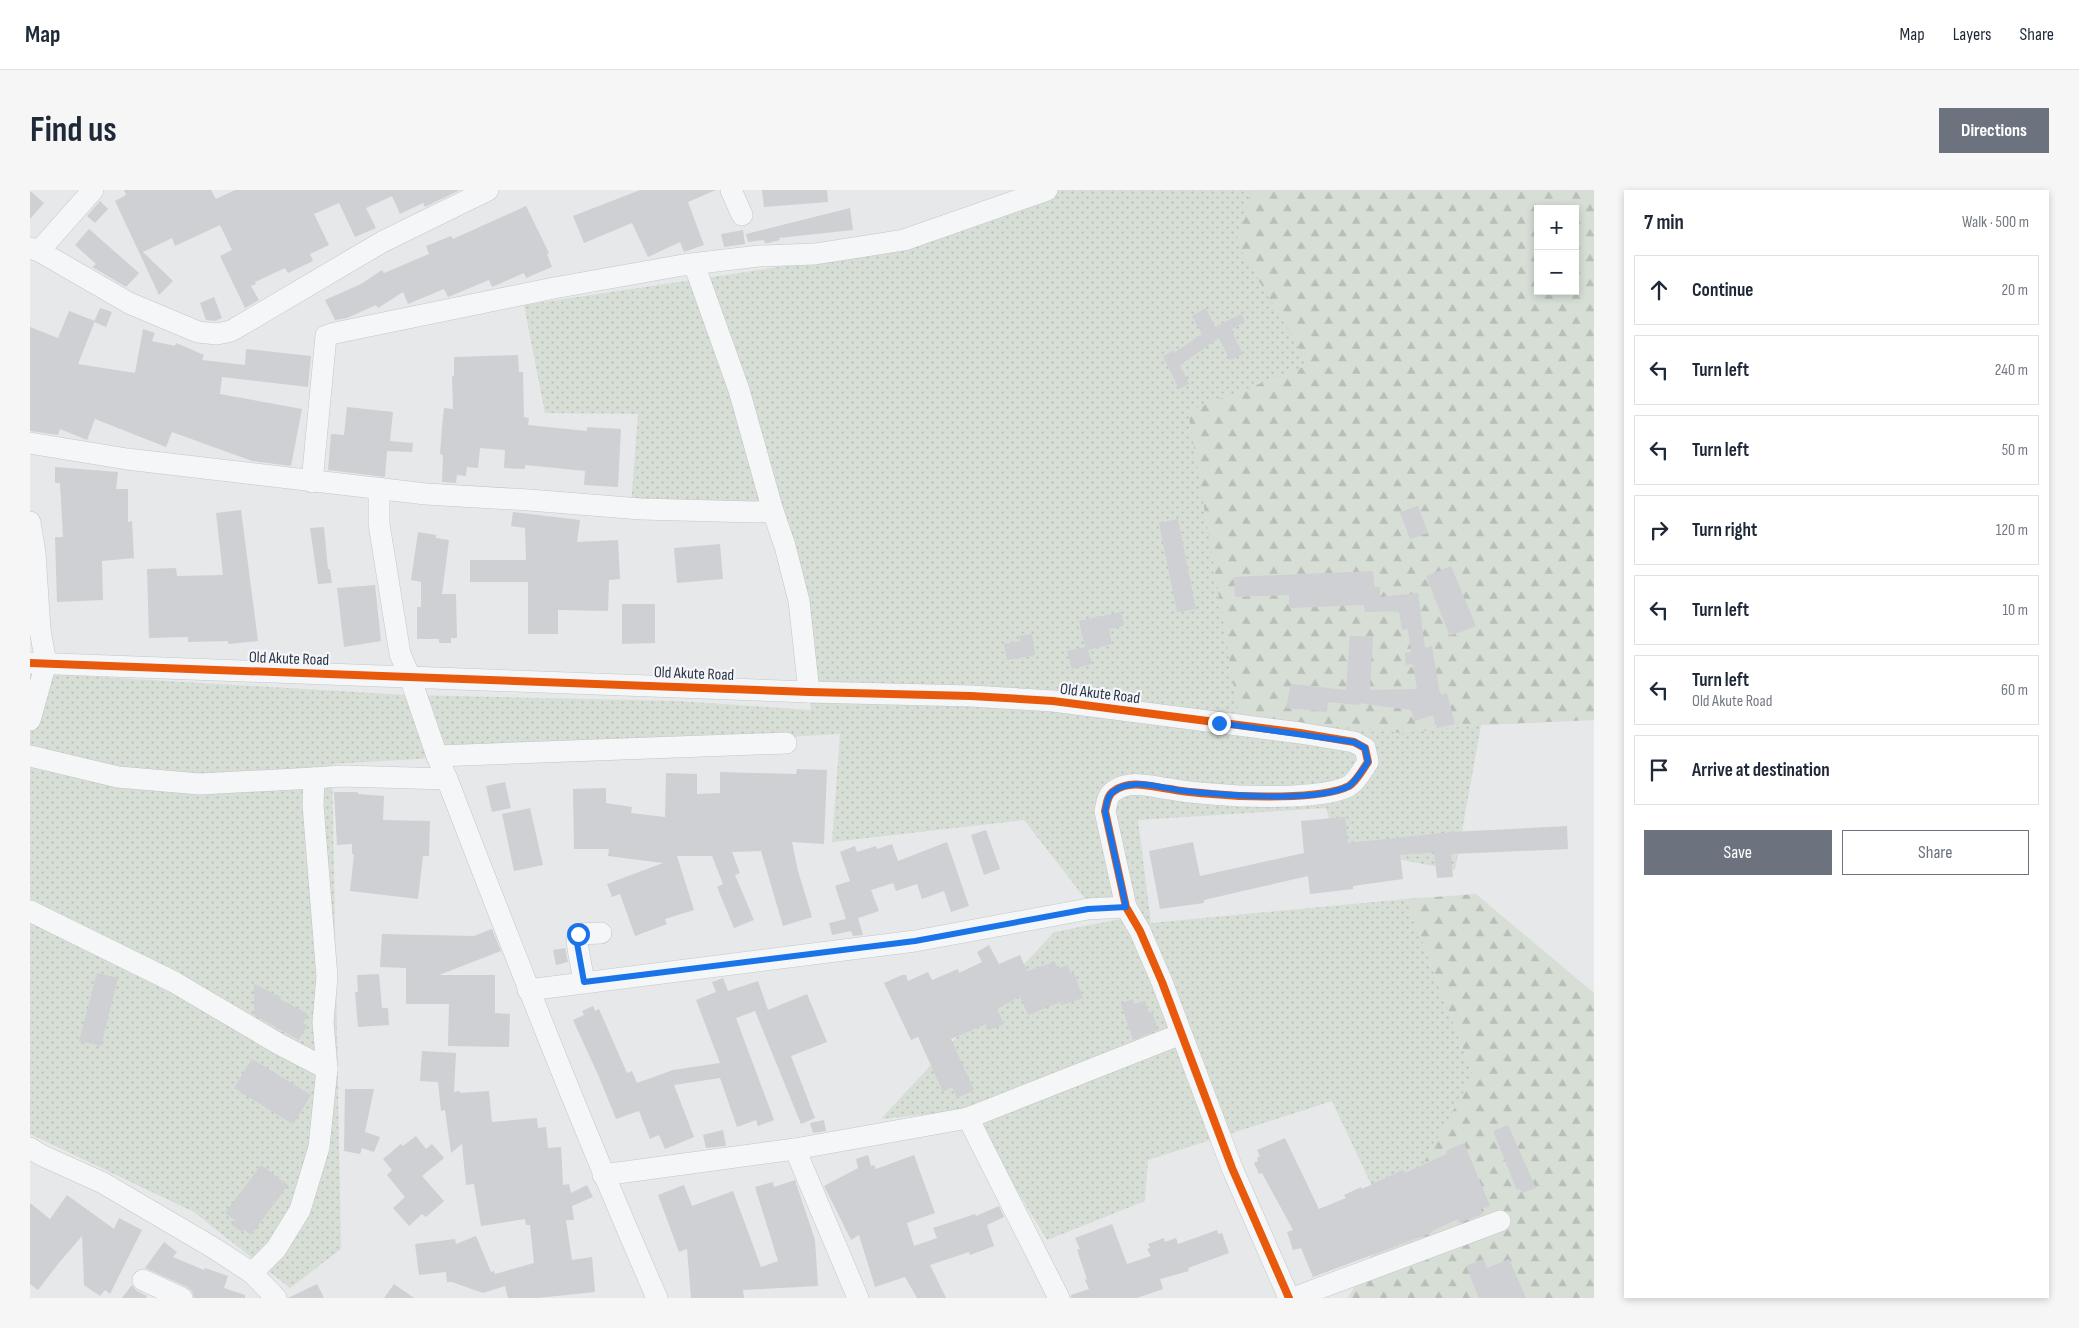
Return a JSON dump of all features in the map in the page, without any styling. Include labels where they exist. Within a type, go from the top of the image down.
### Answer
[{"type":"street","points":[[93,190],[34,250],[129,303],[198,332],[216,334],[231,331],[382,242],[488,190]]},
{"type":"street","points":[[731,190],[742,215]]},
{"type":"street","points":[[312,482],[326,336],[554,288],[694,264],[759,256],[815,254],[904,240],[1046,190]]},
{"type":"street","points":[[694,264],[739,390],[785,546],[799,601],[809,692]]},
{"type":"street","points":[[30,443],[127,459],[426,494],[642,509],[755,512],[773,510]]},
{"type":"street","points":[[379,488],[379,524],[395,634],[400,654],[410,677],[437,756],[528,990],[603,1175],[657,1298]]},
{"type":"street","points":[[30,522],[35,553],[40,630],[38,663],[30,720]]},
{"type":"street","name":"Old Akute Road","points":[[38,663],[809,692],[971,696],[1053,701],[1291,732],[1354,742],[1365,748],[1368,762],[1350,785],[1324,793],[1280,796],[1215,794],[1142,784],[1126,786],[1113,791],[1107,799],[1105,811],[1126,907]]},
{"type":"street","points":[[437,756],[786,743]]},
{"type":"street","points":[[30,756],[118,777],[200,784],[342,776],[447,778]]},
{"type":"street","points":[[252,1273],[276,1249],[300,1210],[318,1147],[327,1069],[323,1022],[327,977],[313,815],[314,778]]},
{"type":"street","points":[[528,990],[915,941],[1088,909],[1126,907],[1140,931],[1232,1168],[1289,1298]]},
{"type":"street","points":[[30,911],[174,982],[327,1069]]},
{"type":"street","points":[[584,982],[577,943],[578,934],[601,933]]},
{"type":"street","points":[[603,1175],[795,1149],[968,1118],[1181,1034]]},
{"type":"street","points":[[968,1118],[1059,1298]]},
{"type":"street","points":[[30,1148],[40,1155],[103,1182],[204,1242],[252,1273],[276,1298]]},
{"type":"street","points":[[795,1149],[858,1298]]},
{"type":"street","points":[[1293,1298],[1500,1221]]},
{"type":"street","points":[[143,1280],[182,1298]]},
{"type":"green space","points":[[1047,190],[1594,190],[1594,720],[1481,725],[1455,870],[1338,848],[1326,808],[1138,820],[1151,923],[1406,899],[1473,1075],[1403,1252],[1332,1101],[1148,1160],[1145,1201],[1047,1240],[968,1110],[881,1119],[1054,932],[1131,917],[1087,901],[1024,820],[832,842],[840,734],[332,764],[341,1249],[290,1288],[194,1212],[30,1134],[30,675],[50,674],[406,695],[677,701],[811,710],[787,520],[631,506],[638,414],[545,413],[524,305],[872,253]]},
{"type":"green space","points":[[1252,190],[1594,190],[1594,720],[1481,725],[1402,733],[1239,717],[1188,411],[1309,365],[1236,242]]},
{"type":"green space","points":[[1476,894],[1594,993],[1594,1298],[1348,1298],[1473,1075],[1406,899]]},
{"type":"building","points":[[124,190],[211,190],[216,199],[235,190],[460,190],[425,207],[423,203],[400,214],[392,196],[366,208],[376,228],[355,237],[339,203],[314,214],[329,245],[310,254],[313,261],[288,273],[285,268],[255,282],[256,284],[251,286],[259,300],[245,308],[220,256],[232,250],[220,225],[175,246],[172,238],[143,252],[173,281],[159,295],[115,201],[126,195]]},
{"type":"building","points":[[640,190],[716,190],[688,202],[704,245],[684,252],[680,242],[648,257],[632,223],[584,243],[573,216]]},
{"type":"building","points":[[762,190],[827,190],[828,202],[764,207]]},
{"type":"building","points":[[30,191],[44,203],[30,219]]},
{"type":"building","points":[[100,201],[108,209],[95,223],[87,216]]},
{"type":"building","points":[[526,206],[549,253],[547,254],[552,267],[526,278],[524,273],[492,287],[489,280],[448,297],[444,289],[408,304],[403,292],[378,308],[376,305],[347,318],[335,320],[325,300],[361,284],[382,270],[384,273],[429,254],[426,246],[451,236],[453,239]]},
{"type":"building","points":[[850,208],[853,230],[779,238],[780,240],[768,243],[765,243],[764,240],[748,242],[746,234]]},
{"type":"building","points":[[89,229],[139,273],[126,287],[92,267],[96,264],[75,245]]},
{"type":"building","points":[[743,230],[745,244],[724,247],[721,234]]},
{"type":"building","points":[[214,297],[222,318],[215,321],[206,320],[200,303]]},
{"type":"building","points":[[100,308],[112,312],[106,327],[94,322]]},
{"type":"building","points":[[1206,308],[1215,327],[1241,314],[1245,321],[1231,330],[1243,354],[1230,360],[1219,338],[1180,365],[1189,384],[1179,389],[1163,356],[1173,351],[1174,353],[1202,334],[1192,316]]},
{"type":"building","points":[[69,311],[95,321],[78,364],[135,373],[143,329],[155,333],[152,341],[175,346],[176,343],[204,355],[202,360],[245,365],[246,349],[311,356],[308,387],[222,377],[220,394],[302,409],[291,466],[252,461],[172,432],[166,447],[95,419],[87,440],[60,429],[58,435],[30,431],[30,327],[58,338]]},
{"type":"building","points":[[518,355],[519,372],[523,372],[524,417],[529,418],[528,425],[587,431],[587,427],[621,429],[618,487],[584,485],[585,471],[525,465],[525,469],[504,468],[505,450],[480,448],[478,468],[467,467],[466,476],[457,475],[456,483],[442,482],[443,455],[440,454],[442,427],[444,408],[453,409],[452,376],[454,376],[454,357]]},
{"type":"building","points":[[347,407],[393,412],[390,441],[413,443],[412,452],[387,451],[385,477],[328,470],[331,434],[344,435]]},
{"type":"building","points":[[55,467],[118,472],[116,489],[128,489],[128,522],[132,521],[134,558],[102,561],[103,600],[57,602],[55,537],[63,537],[60,483],[55,483]]},
{"type":"building","points":[[1418,506],[1428,533],[1410,539],[1400,512]]},
{"type":"building","points":[[241,510],[258,641],[228,644],[228,641],[188,642],[188,637],[149,638],[147,569],[176,568],[177,576],[223,575],[216,513]]},
{"type":"building","points":[[513,512],[580,520],[577,542],[618,540],[620,579],[609,580],[608,611],[558,610],[558,634],[528,634],[528,582],[470,582],[470,560],[526,560],[525,528],[511,526]]},
{"type":"building","points":[[1178,519],[1196,609],[1177,612],[1159,523]]},
{"type":"building","points":[[324,527],[328,569],[330,569],[332,583],[318,584],[310,528]]},
{"type":"building","points":[[418,532],[436,535],[436,538],[449,540],[442,594],[456,594],[457,638],[451,638],[451,643],[439,643],[439,639],[417,639],[417,607],[421,607],[421,582],[411,580]]},
{"type":"building","points":[[720,544],[723,579],[677,583],[674,548]]},
{"type":"building","points":[[1451,566],[1476,626],[1450,636],[1426,576]]},
{"type":"building","points":[[1373,571],[1374,587],[1380,587],[1380,597],[1418,593],[1425,648],[1432,646],[1440,695],[1447,693],[1455,724],[1437,728],[1433,715],[1415,721],[1411,710],[1359,703],[1359,705],[1328,702],[1327,712],[1286,708],[1291,684],[1346,690],[1350,636],[1373,637],[1370,690],[1417,689],[1413,664],[1406,665],[1405,653],[1411,652],[1408,629],[1402,630],[1399,611],[1365,612],[1364,605],[1289,608],[1289,595],[1235,597],[1234,577]]},
{"type":"building","points":[[375,585],[381,641],[344,647],[337,588]]},
{"type":"building","points":[[622,604],[655,604],[655,643],[622,644]]},
{"type":"building","points":[[1121,612],[1124,626],[1109,629],[1112,644],[1088,650],[1092,664],[1072,669],[1067,651],[1085,647],[1079,621]]},
{"type":"building","points":[[1032,634],[1035,655],[1007,660],[1004,644],[1020,641],[1019,636]]},
{"type":"building","points":[[797,769],[827,770],[824,844],[792,842],[798,871],[812,917],[783,926],[761,851],[732,852],[740,873],[735,875],[754,920],[734,928],[717,887],[723,884],[712,856],[677,856],[694,910],[665,919],[667,924],[635,936],[620,894],[612,897],[607,884],[663,863],[608,856],[609,849],[574,849],[573,789],[606,788],[606,803],[632,807],[631,813],[665,817],[666,773],[697,774],[697,794],[720,793],[720,772],[796,774]]},
{"type":"building","points":[[505,782],[511,808],[492,812],[486,786]]},
{"type":"building","points":[[334,792],[358,792],[358,794],[384,796],[383,820],[430,821],[429,856],[423,856],[418,899],[350,891],[354,854],[352,854],[352,844],[337,845]]},
{"type":"building","points":[[530,808],[543,865],[514,871],[502,814]]},
{"type":"building","points":[[1345,817],[1348,843],[1452,832],[1567,826],[1568,849],[1451,854],[1453,877],[1437,878],[1434,852],[1400,855],[1403,879],[1353,886],[1353,889],[1310,894],[1308,876],[1204,900],[1204,903],[1160,909],[1149,851],[1193,842],[1200,876],[1304,853],[1301,821]]},
{"type":"building","points":[[986,830],[1000,869],[984,875],[971,835]]},
{"type":"building","points":[[947,842],[969,906],[951,912],[944,891],[922,899],[917,884],[896,891],[893,883],[871,890],[879,911],[858,918],[863,935],[853,936],[851,931],[832,935],[829,923],[846,919],[835,886],[850,881],[840,852],[855,846],[857,852],[876,846],[877,849],[892,844],[898,861]]},
{"type":"building","points":[[492,929],[501,951],[439,975],[495,975],[495,1013],[510,1014],[509,1047],[448,1046],[449,1004],[406,1004],[406,968],[380,967],[382,934],[474,936]]},
{"type":"building","points":[[989,945],[999,964],[1020,955],[1027,971],[1055,962],[1057,969],[1068,965],[1071,974],[1074,973],[1083,998],[1061,1005],[1060,1002],[1028,1015],[1020,996],[997,1009],[1004,1024],[989,1030],[986,1024],[951,1039],[974,1090],[957,1098],[952,1087],[943,1092],[918,1037],[911,1040],[884,983],[902,975],[906,975],[908,981],[928,972],[932,980],[958,969],[959,973],[982,962],[977,952]]},
{"type":"building","points":[[565,948],[568,962],[556,965],[553,950]]},
{"type":"building","points":[[97,973],[118,978],[101,1046],[79,1041]]},
{"type":"building","points":[[379,974],[382,1008],[388,1008],[389,1025],[358,1027],[355,992],[358,992],[357,975]]},
{"type":"building","points":[[723,978],[728,991],[758,981],[768,1010],[807,994],[827,1042],[791,1056],[815,1118],[801,1124],[755,1011],[736,1018],[774,1120],[758,1126],[756,1120],[737,1127],[720,1078],[674,1085],[694,1137],[665,1149],[659,1135],[650,1139],[639,1111],[616,1119],[573,1020],[584,1015],[582,1011],[593,1006],[595,1011],[599,1009],[627,1073],[632,1071],[637,1083],[673,1070],[720,1063],[696,1000],[716,992],[712,982]]},
{"type":"building","points":[[254,984],[281,997],[280,999],[308,1014],[303,1023],[307,1025],[299,1040],[254,1015]]},
{"type":"building","points":[[1133,999],[1134,1004],[1145,1001],[1149,1013],[1152,1012],[1158,1030],[1133,1040],[1121,1004]]},
{"type":"building","points":[[422,1051],[456,1053],[454,1092],[489,1091],[492,1122],[537,1118],[538,1128],[546,1127],[548,1148],[561,1147],[563,1185],[569,1184],[571,1193],[587,1185],[593,1197],[572,1206],[574,1220],[566,1220],[572,1260],[592,1257],[595,1292],[537,1298],[508,1298],[505,1286],[483,1293],[447,1282],[446,1272],[419,1275],[415,1244],[455,1239],[456,1244],[476,1236],[491,1272],[494,1271],[495,1274],[534,1263],[530,1225],[526,1225],[525,1219],[481,1226],[474,1184],[466,1185],[462,1144],[451,1153],[445,1110],[441,1111],[438,1082],[420,1081]]},
{"type":"building","points":[[252,1059],[311,1095],[293,1124],[234,1088]]},
{"type":"building","points":[[345,1089],[374,1089],[365,1132],[380,1137],[374,1152],[362,1148],[360,1154],[344,1151]]},
{"type":"building","points":[[824,1120],[826,1131],[813,1133],[810,1123]]},
{"type":"building","points":[[1508,1125],[1536,1188],[1522,1193],[1520,1189],[1517,1190],[1493,1131]]},
{"type":"building","points":[[723,1130],[726,1146],[706,1148],[703,1135]]},
{"type":"building","points":[[416,1136],[426,1149],[432,1144],[444,1158],[422,1176],[444,1201],[426,1217],[422,1214],[409,1226],[393,1208],[405,1197],[387,1175],[392,1170],[383,1159],[401,1144],[403,1146]]},
{"type":"building","points":[[1285,1138],[1319,1209],[1346,1198],[1344,1195],[1361,1187],[1362,1189],[1403,1170],[1405,1173],[1447,1154],[1446,1151],[1464,1143],[1490,1206],[1481,1209],[1483,1214],[1459,1223],[1458,1219],[1431,1233],[1313,1277],[1301,1248],[1293,1250],[1287,1232],[1293,1230],[1262,1173],[1259,1174],[1254,1163],[1258,1161],[1257,1158],[1260,1156],[1257,1150]]},
{"type":"building","points":[[868,1155],[871,1166],[874,1165],[876,1169],[914,1155],[935,1213],[907,1223],[914,1246],[937,1238],[933,1228],[975,1214],[976,1216],[999,1206],[1004,1217],[987,1225],[994,1246],[970,1255],[969,1252],[930,1265],[946,1298],[917,1298],[905,1277],[875,1287],[859,1235],[851,1240],[824,1186],[858,1168],[856,1159]]},
{"type":"building","points":[[261,1165],[288,1185],[251,1235],[244,1229],[242,1232],[232,1225],[235,1220],[225,1213]]},
{"type":"building","points":[[795,1180],[815,1240],[818,1286],[743,1290],[744,1298],[691,1298],[687,1249],[679,1252],[658,1195],[684,1185],[692,1206],[733,1191],[761,1267],[778,1261],[755,1187],[773,1182],[774,1187]]},
{"type":"building","points":[[67,1195],[114,1229],[119,1218],[142,1230],[110,1294],[105,1290],[100,1296],[84,1285],[82,1236],[38,1290],[30,1284],[30,1203],[50,1219]]},
{"type":"building","points":[[1112,1224],[1127,1264],[1151,1256],[1147,1249],[1150,1248],[1148,1244],[1164,1238],[1165,1242],[1176,1238],[1178,1244],[1217,1230],[1218,1234],[1222,1233],[1229,1253],[1188,1268],[1189,1271],[1160,1279],[1163,1289],[1137,1298],[1071,1298],[1071,1295],[1089,1289],[1077,1250],[1080,1249],[1075,1238]]},
{"type":"building","points":[[164,1242],[177,1252],[173,1257],[204,1270],[205,1268],[228,1276],[224,1288],[245,1295],[245,1298],[194,1298],[192,1291],[187,1287],[145,1268]]},
{"type":"building","points":[[1483,1259],[1487,1268],[1509,1259],[1526,1298],[1479,1298],[1466,1266]]},
{"type":"building","points":[[317,1284],[324,1298],[288,1298]]},
{"type":"building","points":[[394,1284],[414,1298],[384,1298]]},
{"type":"building","points":[[132,1285],[137,1291],[147,1296],[146,1298],[122,1298]]},
{"type":"cycle path","points":[[30,663],[809,692],[971,696],[1053,701],[1300,733],[1354,742],[1365,748],[1368,762],[1352,784],[1336,790],[1320,794],[1243,796],[1127,785],[1120,787],[1110,795],[1105,811],[1126,907],[1140,931],[1162,982],[1232,1168],[1289,1298]]},
{"type":"route","points":[[578,934],[577,943],[584,982],[915,941],[1088,909],[1126,907],[1105,811],[1107,799],[1113,791],[1126,786],[1142,784],[1170,790],[1215,794],[1280,796],[1324,793],[1350,785],[1368,762],[1365,748],[1354,742],[1219,723]]}]
